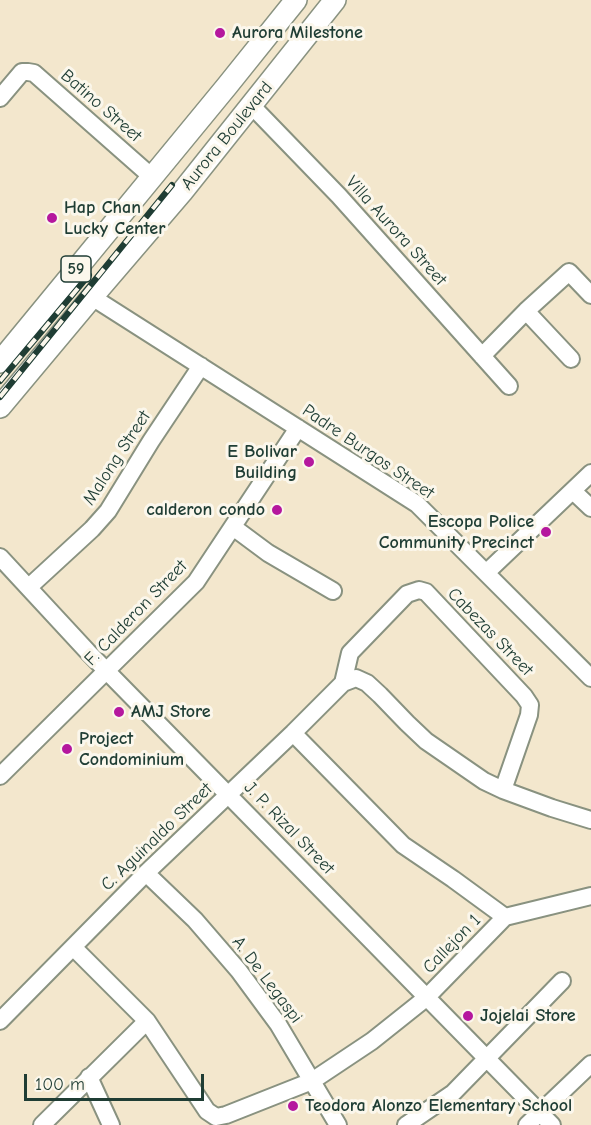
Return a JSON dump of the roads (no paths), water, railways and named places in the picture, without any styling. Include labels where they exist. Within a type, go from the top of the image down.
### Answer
[{"type":"main road","name":"Aurora Boulevard","points":[[0,362],[296,0]]},
{"type":"main road","name":"Aurora Boulevard","points":[[0,407],[182,192],[335,0]]},
{"type":"main road","points":[[227,86],[251,105]]},
{"type":"street","name":"Batino Street","points":[[2,90],[22,72],[34,73],[152,177]]},
{"type":"street","name":"Villa Aurora Street","points":[[251,105],[339,196],[509,386]]},
{"type":"street","points":[[482,356],[569,272],[591,295]]},
{"type":"street","name":"Padre Burgos Street","points":[[92,297],[417,504],[591,678]]},
{"type":"street","points":[[526,312],[571,359]]},
{"type":"street","name":"Malong Street","points":[[29,587],[92,529],[108,511],[201,366]]},
{"type":"street","name":"F. Calderon Street","points":[[0,776],[196,582],[298,428]]},
{"type":"street","points":[[487,572],[591,473]]},
{"type":"street","points":[[573,491],[591,508]]},
{"type":"street","points":[[233,527],[268,553],[333,591]]},
{"type":"street","name":"J. P. Rizal Street","points":[[0,556],[107,671],[546,1119]]},
{"type":"street","name":"Cabezas Street","points":[[343,683],[350,654],[407,594],[419,590],[426,592],[530,705],[529,715],[503,790]]},
{"type":"street","points":[[343,683],[356,678],[367,683],[426,741],[484,781],[552,808],[591,820]]},
{"type":"street","name":"C. Aguinaldo Street","points":[[0,1022],[146,873],[343,683]]},
{"type":"street","points":[[293,733],[403,845],[505,917],[591,896]]},
{"type":"street","name":"A. De Legaspi","points":[[146,873],[195,920],[239,971],[278,1024],[338,1125]]},
{"type":"street","name":"Callejon 1","points":[[215,1121],[312,1081],[372,1041],[426,998],[505,917]]},
{"type":"street","points":[[73,947],[147,1021],[215,1121]]},
{"type":"street","points":[[406,1125],[453,1093],[562,981]]},
{"type":"street","points":[[42,1125],[56,1119],[89,1077],[147,1021]]},
{"type":"street","points":[[527,1125],[546,1119],[591,1064]]},
{"type":"street","points":[[89,1077],[111,1125]]},
{"type":"railway","points":[[0,397],[172,185]]},
{"type":"railway","points":[[0,381],[89,275]]},
{"type":"place","name":"Aurora Milestone","points":[[220,33]]},
{"type":"place","name":"Hap Chan Lucky Center","points":[[52,218]]},
{"type":"place","name":"E Bolivar Building","points":[[309,462]]},
{"type":"place","name":"calderon condo","points":[[277,510]]},
{"type":"place","name":"Escopa Police Community Precinct","points":[[546,532]]},
{"type":"place","name":"AMJ Store","points":[[119,712]]},
{"type":"place","name":"Project Condominium","points":[[67,749]]},
{"type":"place","name":"Jojelai Store","points":[[468,1016]]},
{"type":"place","name":"Teodora Alonzo Elementary School","points":[[293,1106]]}]
